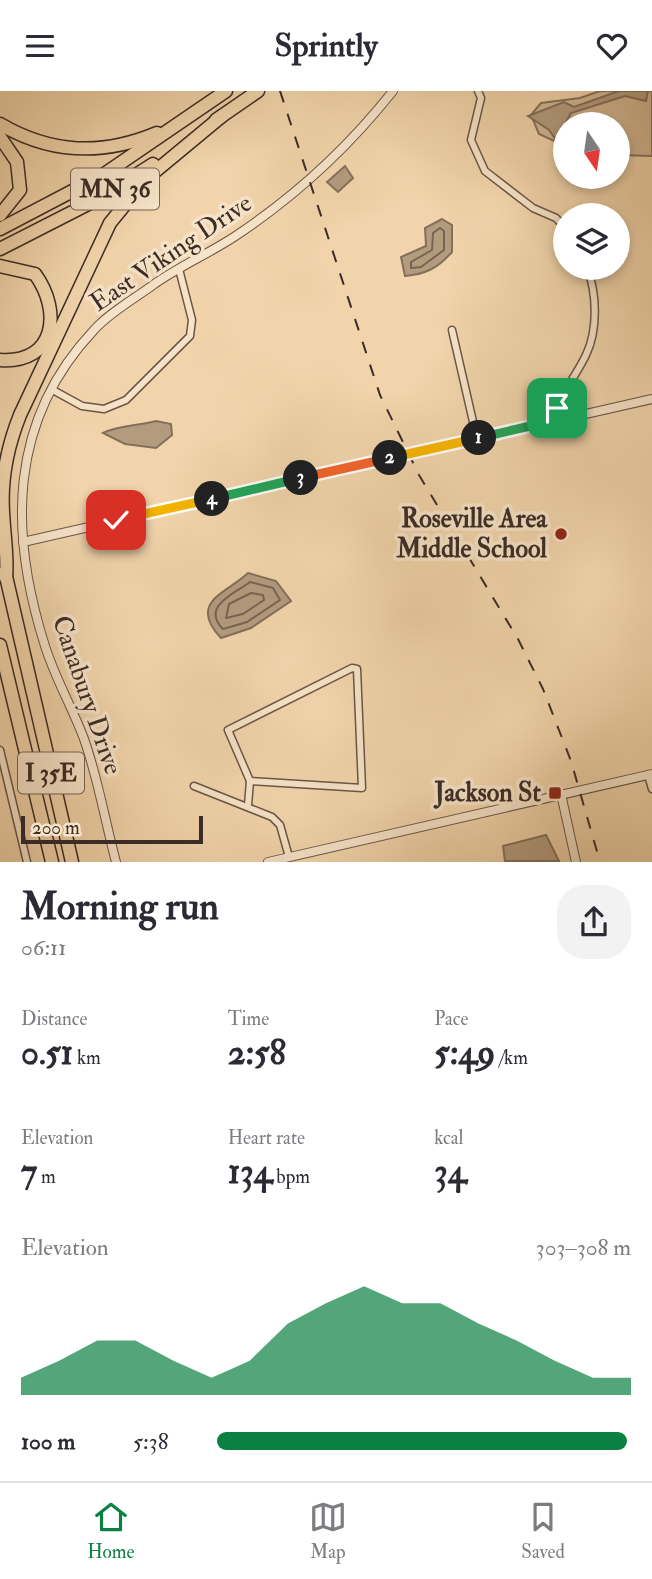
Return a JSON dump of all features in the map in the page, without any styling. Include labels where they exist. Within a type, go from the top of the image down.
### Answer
[{"type":"highway","name":"MN 36","points":[[0,229],[103,175],[226,91]]},
{"type":"highway","name":"MN 36","points":[[0,249],[96,200],[258,91]]},
{"type":"highway","points":[[0,124],[47,145],[74,150],[101,149],[158,132],[206,106]]},
{"type":"highway","points":[[6,578],[8,552],[3,495],[10,444],[20,415],[95,250],[110,223],[138,187],[222,116]]},
{"type":"highway","points":[[0,137],[17,163],[20,190],[0,215]]},
{"type":"highway","points":[[0,266],[35,274],[49,296],[52,308],[50,332],[36,349],[17,360],[0,359]]},
{"type":"highway","name":"I 35E","points":[[0,553],[72,862]]},
{"type":"highway","name":"I 35E","points":[[0,645],[52,862]]},
{"type":"street","name":"East Viking Drive","points":[[23,542],[21,505],[25,463],[36,417],[51,389],[94,329],[179,269],[233,237],[297,193],[351,142],[393,91]]},
{"type":"street","points":[[478,91],[480,104],[473,122],[471,139],[485,171],[533,208],[553,217]]},
{"type":"street","points":[[51,389],[82,406],[104,409],[126,400],[190,336],[192,320],[179,269]]},
{"type":"street","points":[[556,420],[561,397],[591,341],[594,308],[589,280]]},
{"type":"street","points":[[452,330],[477,439]]},
{"type":"street","points":[[23,542],[652,399]]},
{"type":"street","name":"Canabury Drive","points":[[23,542],[44,644],[85,741],[116,862]]},
{"type":"street","points":[[247,805],[250,781],[228,730],[346,671],[357,669],[362,788],[250,781]]},
{"type":"street","points":[[0,750],[3,778],[27,862]]},
{"type":"street","points":[[268,862],[650,774],[652,789]]},
{"type":"street","points":[[194,786],[247,805],[280,825],[289,857]]},
{"type":"street","points":[[561,794],[576,862]]},
{"type":"shaded area","points":[[600,91],[652,91],[652,156],[630,155],[630,112],[553,112],[553,140],[539,134],[531,115],[541,103],[580,98]]},
{"type":"water","points":[[619,91],[648,91],[646,101],[625,96],[574,112],[553,112],[553,136],[528,116],[564,102],[574,107]]},
{"type":"water","points":[[345,166],[353,178],[338,192],[327,182]]},
{"type":"water","points":[[442,219],[452,225],[452,252],[431,269],[405,276],[401,257],[426,246],[425,228]]},
{"type":"water","points":[[156,421],[171,424],[172,435],[156,448],[125,444],[103,433],[116,428]]},
{"type":"water","points":[[248,573],[276,581],[291,601],[251,628],[221,638],[212,626],[208,615],[209,607],[214,599]]},
{"type":"water","points":[[546,835],[559,861],[505,861],[503,846]]},
{"type":"railway","points":[[280,91],[380,395],[419,475],[518,639],[543,689],[571,761],[600,862]]},
{"type":"place","name":"Roseville Area Middle School","points":[[561,534]]},
{"type":"place","name":"Jackson St","points":[[555,793]]},
{"type":"route","points":[[116,520],[556,420],[557,408]]}]
